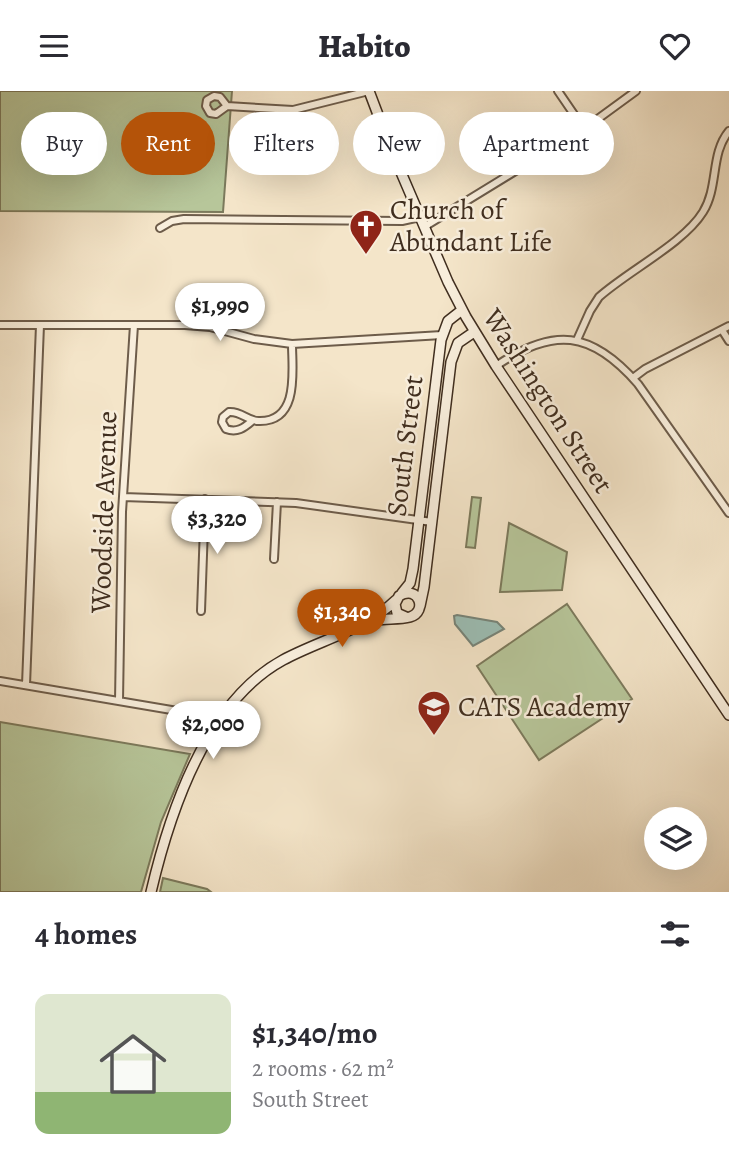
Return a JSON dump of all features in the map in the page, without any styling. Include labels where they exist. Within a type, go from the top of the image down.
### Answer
[{"type":"main road","name":"Washington Street","points":[[369,91],[461,310],[729,715]]},
{"type":"main road","points":[[442,335],[448,321],[461,310]]},
{"type":"main road","name":"South Street","points":[[420,606],[452,357],[458,343],[474,332]]},
{"type":"main road","name":"South Street","points":[[399,596],[410,583],[412,574],[442,335]]},
{"type":"main road","points":[[151,892],[174,813],[200,755],[238,694],[265,671],[305,649],[367,622],[399,596],[413,593],[419,600],[420,606],[416,614],[367,622]]},
{"type":"main road","points":[[399,596],[396,611],[406,617]]},
{"type":"street","points":[[227,106],[293,110],[369,91]]},
{"type":"street","points":[[558,91],[572,112]]},
{"type":"street","points":[[607,112],[636,91]]},
{"type":"street","points":[[577,340],[599,297],[680,237],[697,221],[711,195],[719,148],[729,131]]},
{"type":"street","points":[[424,227],[509,175]]},
{"type":"street","points":[[160,228],[172,221],[190,218],[401,221],[420,217]]},
{"type":"street","points":[[0,325],[202,326],[292,344],[442,335]]},
{"type":"street","points":[[26,685],[40,325]]},
{"type":"street","name":"Woodside Avenue","points":[[119,701],[123,497],[134,325]]},
{"type":"street","points":[[633,378],[645,369],[729,326]]},
{"type":"street","points":[[722,330],[729,341]]},
{"type":"street","points":[[496,366],[516,353],[559,338],[577,340],[603,353],[633,378],[729,513]]},
{"type":"street","points":[[252,421],[243,414],[232,412],[224,415],[222,422],[226,429],[234,431],[252,421],[274,418],[288,402],[293,379],[292,344]]},
{"type":"street","points":[[123,497],[312,504],[432,522]]},
{"type":"street","points":[[201,611],[205,499]]},
{"type":"street","points":[[274,559],[277,502]]},
{"type":"street","points":[[0,681],[201,715],[219,721]]},
{"type":"green space","points":[[0,91],[232,91],[223,212],[0,211]]},
{"type":"green space","points":[[472,497],[481,498],[475,548],[466,547]]},
{"type":"green space","points":[[509,523],[567,552],[562,590],[500,592]]},
{"type":"green space","points":[[567,604],[632,699],[539,760],[477,666]]},
{"type":"green space","points":[[0,722],[190,754],[161,822],[141,892],[0,892]]},
{"type":"green space","points":[[163,878],[207,889],[211,892],[160,892]]},
{"type":"water","points":[[454,616],[497,622],[504,629],[473,646],[455,624]]},
{"type":"place","name":"Church of Abundant Life","points":[[366,256]]},
{"type":"place","name":"CATS Academy","points":[[434,737]]}]
